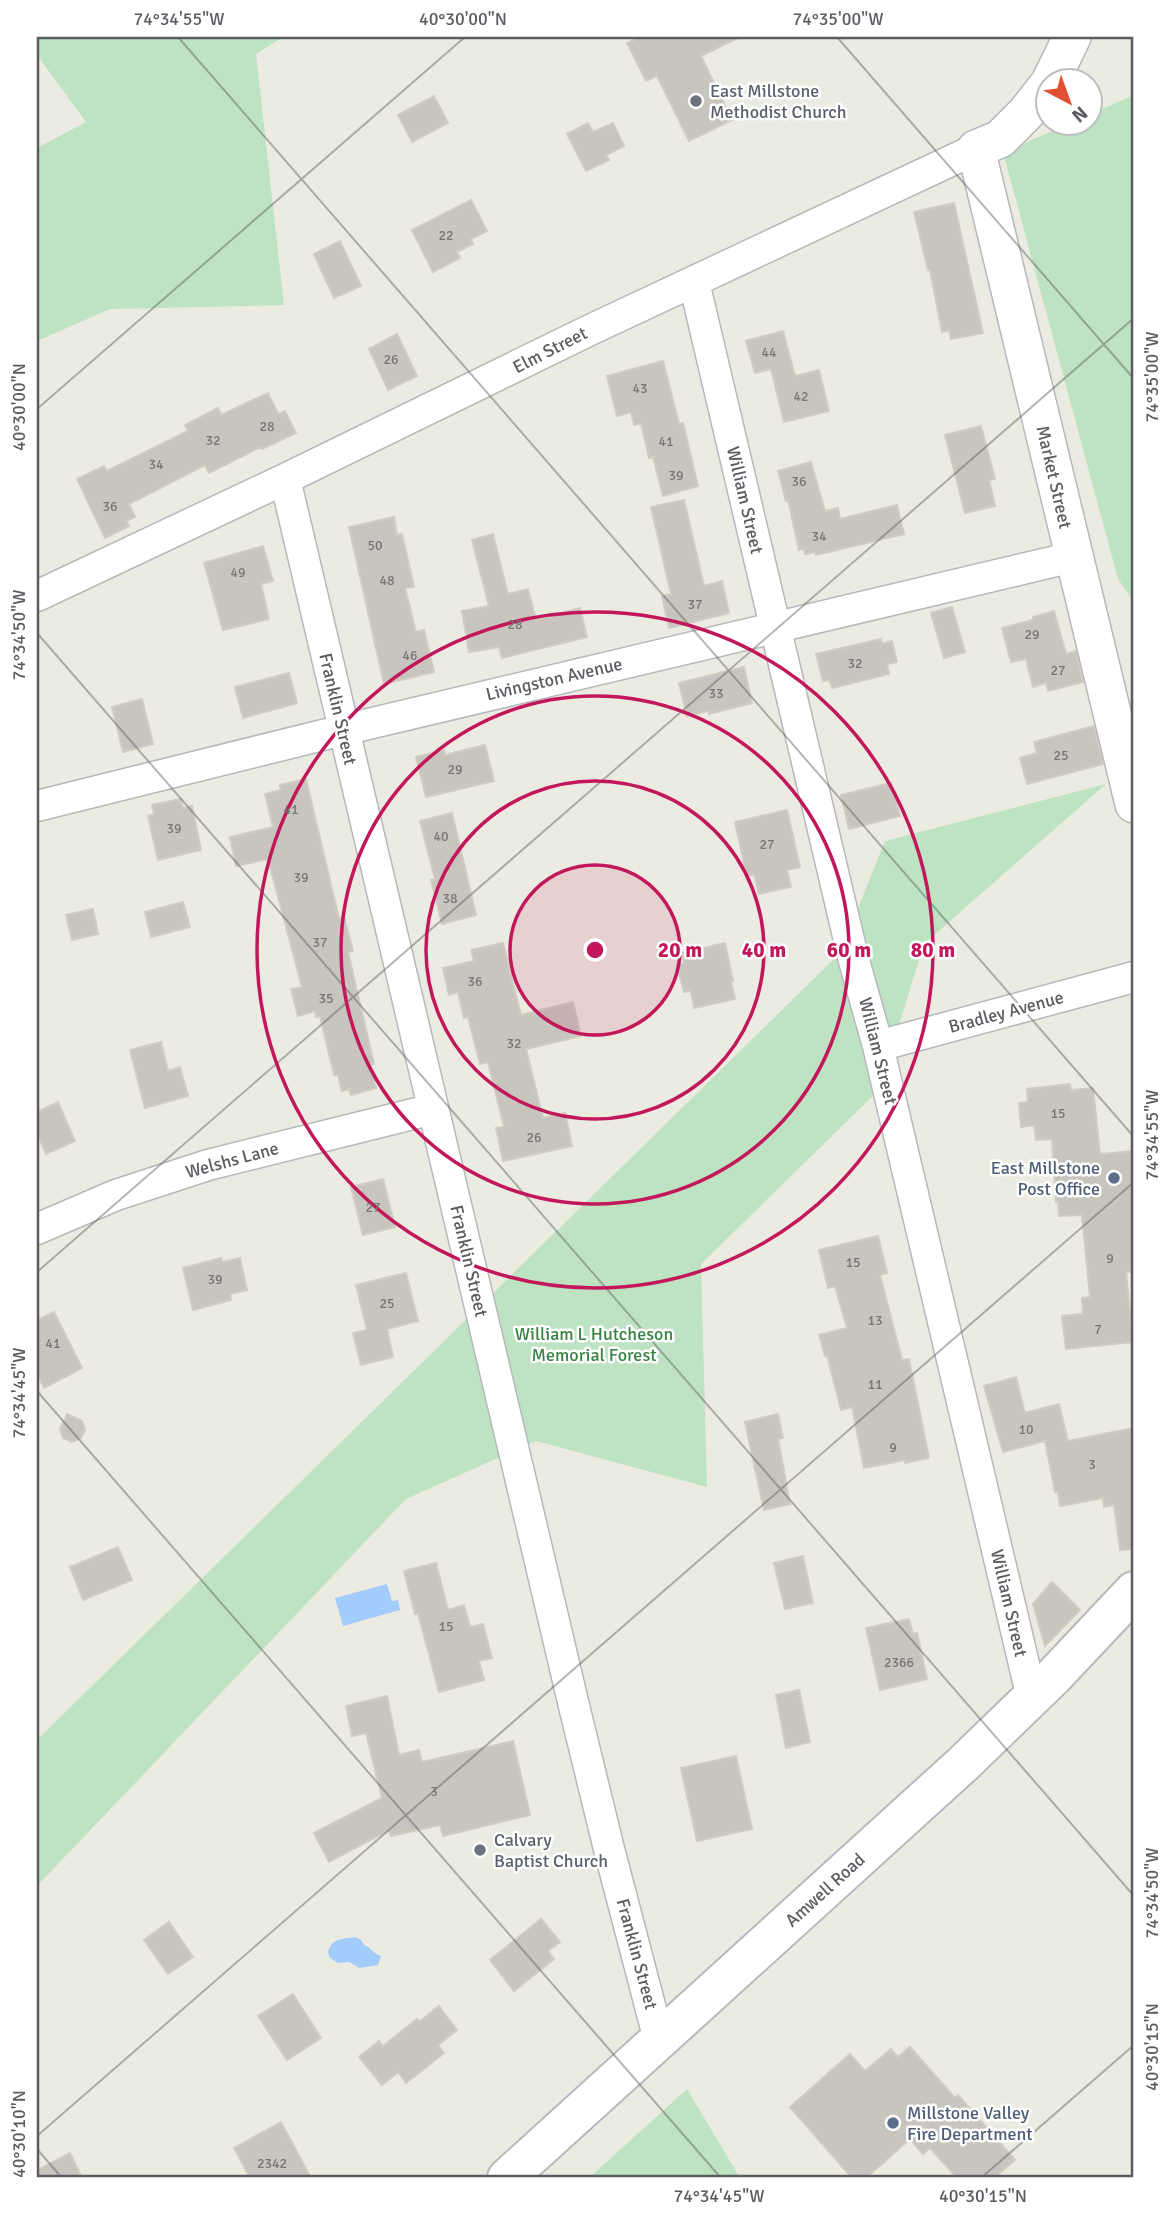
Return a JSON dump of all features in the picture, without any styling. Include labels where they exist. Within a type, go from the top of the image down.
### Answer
[{"type":"main road","name":"Amwell Road","points":[[507,2178],[855,1863],[1032,1698],[1134,1591]]},
{"type":"street","name":"Elm Street","points":[[1058,66],[1072,37]]},
{"type":"street","name":"Elm Street","points":[[37,596],[590,330],[1000,139],[1034,103]]},
{"type":"street","name":"Market Street","points":[[976,149],[1134,804]]},
{"type":"street","name":"William Street","points":[[694,282],[1032,1698]]},
{"type":"street","name":"Franklin Street","points":[[285,479],[593,1784],[659,2040]]},
{"type":"street","name":"Livingston Avenue","points":[[37,806],[343,730],[1073,557]]},
{"type":"street","name":"Bradley Avenue","points":[[878,1046],[1134,977]]},
{"type":"street","name":"Welshs Lane","points":[[37,1229],[116,1195],[208,1165],[433,1109]]},
{"type":"green space","points":[[37,37],[283,37],[256,54],[284,305],[110,309],[37,341],[37,148],[86,122],[37,55]]},
{"type":"green space","points":[[1134,95],[1134,602],[1118,579],[1003,152],[1041,136],[1104,136],[1104,108]]},
{"type":"green space","name":"William L Hutcheson Memorial Forest","points":[[1106,784],[924,944],[879,1090],[701,1264],[707,1487],[536,1441],[406,1499],[37,1886],[37,1740],[840,953],[885,841]]},
{"type":"green space","points":[[687,2089],[740,2178],[589,2178]]},
{"type":"water","points":[[387,1584],[392,1601],[398,1600],[400,1610],[343,1626],[335,1598]]},
{"type":"water","points":[[355,1937],[381,1956],[378,1965],[360,1968],[349,1962],[338,1963],[330,1958],[328,1952],[335,1942]]},
{"type":"building","name":"East Millstone Methodist Church","points":[[641,37],[740,37],[701,56],[732,120],[689,141],[657,76],[646,81],[627,43]]},
{"type":"building","points":[[434,96],[448,123],[412,142],[398,115]]},
{"type":"building","points":[[588,123],[593,132],[613,123],[624,146],[606,155],[609,160],[586,171],[567,134]]},
{"type":"building","points":[[471,200],[487,231],[471,239],[473,244],[457,252],[460,258],[433,272],[412,230]]},
{"type":"building","points":[[954,203],[983,333],[951,339],[949,330],[942,332],[930,270],[914,212]]},
{"type":"building","points":[[340,241],[361,286],[334,298],[314,254]]},
{"type":"building","points":[[783,331],[795,376],[819,370],[829,411],[784,422],[771,369],[755,373],[746,341]]},
{"type":"building","points":[[397,334],[417,376],[388,390],[369,349]]},
{"type":"building","points":[[663,361],[679,424],[683,423],[698,486],[663,496],[653,457],[649,458],[641,423],[634,425],[631,412],[617,416],[607,376]]},
{"type":"building","points":[[268,393],[278,414],[285,411],[296,433],[209,473],[205,465],[129,504],[135,517],[126,521],[129,526],[105,538],[77,479],[104,466],[107,471],[188,431],[185,425],[218,408],[221,415]]},
{"type":"building","points":[[981,426],[995,479],[989,480],[995,506],[965,513],[945,435]]},
{"type":"building","points":[[811,462],[825,511],[838,508],[840,519],[897,505],[904,534],[816,555],[816,552],[805,554],[804,549],[799,550],[788,500],[786,501],[778,471]]},
{"type":"building","points":[[684,500],[704,586],[722,581],[729,613],[669,628],[662,596],[671,594],[651,507]]},
{"type":"building","points":[[394,517],[397,535],[402,534],[414,587],[405,588],[416,632],[424,630],[434,672],[384,684],[349,527]]},
{"type":"building","points":[[493,534],[508,594],[528,589],[536,620],[580,608],[587,637],[502,658],[499,647],[469,652],[462,611],[489,606],[472,540]]},
{"type":"building","points":[[263,546],[273,581],[261,584],[269,619],[223,630],[204,563]]},
{"type":"building","points":[[952,607],[965,652],[944,658],[931,613]]},
{"type":"building","points":[[1054,611],[1066,654],[1076,651],[1083,682],[1048,691],[1046,683],[1033,687],[1026,659],[1011,662],[1002,628]]},
{"type":"building","points":[[881,639],[882,644],[892,641],[897,662],[887,664],[889,674],[832,688],[829,680],[823,681],[816,654]]},
{"type":"building","points":[[744,667],[752,703],[709,714],[708,711],[687,716],[679,683]]},
{"type":"building","points":[[289,673],[297,703],[243,718],[235,687]]},
{"type":"building","points":[[142,699],[153,744],[123,752],[112,707]]},
{"type":"building","points":[[1094,726],[1103,764],[1027,784],[1020,758],[1037,753],[1034,742]]},
{"type":"building","points":[[485,745],[494,781],[426,797],[416,757],[444,750],[445,755]]},
{"type":"building","points":[[306,779],[339,919],[344,917],[353,951],[348,952],[374,1064],[370,1065],[376,1088],[351,1095],[349,1089],[342,1091],[338,1075],[334,1075],[320,1016],[316,1017],[315,1011],[298,1016],[291,989],[302,987],[268,859],[236,866],[230,837],[273,827],[265,794],[281,790],[280,785]]},
{"type":"building","points":[[891,783],[900,816],[849,829],[841,795]]},
{"type":"building","points":[[181,799],[183,808],[192,806],[201,850],[158,860],[148,816],[154,814],[152,805]]},
{"type":"building","points":[[787,810],[800,867],[787,870],[791,887],[759,894],[754,874],[747,876],[735,822]]},
{"type":"building","points":[[452,813],[476,915],[442,924],[431,880],[435,879],[420,821]]},
{"type":"building","points":[[183,902],[190,927],[151,937],[145,912]]},
{"type":"building","points":[[93,909],[98,934],[72,940],[66,915]]},
{"type":"building","points":[[503,943],[521,1015],[573,1002],[581,1036],[526,1049],[543,1118],[565,1113],[572,1146],[503,1161],[496,1128],[504,1127],[488,1062],[480,1064],[468,1017],[464,1018],[458,992],[449,995],[443,968],[474,961],[471,950]]},
{"type":"building","points":[[725,943],[735,999],[694,1008],[691,991],[684,992],[677,965],[684,963],[682,953]]},
{"type":"building","points":[[161,1042],[168,1071],[180,1067],[188,1096],[145,1108],[130,1050]]},
{"type":"building","points":[[1070,1084],[1071,1090],[1093,1088],[1100,1154],[1134,1151],[1134,1271],[1126,1272],[1133,1342],[1066,1349],[1062,1316],[1083,1314],[1082,1298],[1090,1297],[1082,1215],[1059,1216],[1052,1139],[1036,1140],[1034,1125],[1021,1127],[1019,1103],[1028,1102],[1027,1089]]},
{"type":"building","points":[[58,1102],[75,1141],[46,1154],[37,1133],[37,1112]]},
{"type":"building","points":[[383,1179],[395,1227],[363,1235],[351,1187]]},
{"type":"building","points":[[878,1236],[887,1273],[880,1275],[902,1360],[909,1359],[929,1458],[864,1468],[852,1407],[841,1410],[819,1335],[847,1328],[835,1286],[828,1288],[819,1250]]},
{"type":"building","points":[[221,1258],[222,1262],[240,1258],[247,1290],[230,1294],[231,1300],[193,1310],[183,1268]]},
{"type":"building","points":[[406,1273],[418,1321],[387,1329],[393,1357],[361,1365],[353,1333],[367,1330],[356,1285]]},
{"type":"building","points":[[54,1312],[82,1368],[44,1388],[37,1373],[37,1320]]},
{"type":"building","points":[[1016,1377],[1025,1413],[1059,1404],[1068,1441],[1134,1428],[1134,1549],[1120,1550],[1114,1505],[1104,1507],[1103,1498],[1060,1506],[1045,1441],[1003,1452],[984,1386]]},
{"type":"building","points":[[67,1414],[82,1421],[85,1430],[81,1438],[72,1442],[63,1438],[60,1429]]},
{"type":"building","points":[[778,1414],[783,1438],[778,1439],[790,1504],[764,1510],[745,1422]]},
{"type":"building","points":[[118,1547],[132,1580],[83,1600],[70,1567]]},
{"type":"building","points":[[803,1556],[813,1603],[785,1609],[774,1563]]},
{"type":"building","points":[[436,1563],[448,1610],[464,1605],[470,1627],[483,1624],[492,1658],[479,1661],[484,1680],[439,1692],[404,1571]]},
{"type":"building","points":[[1052,1582],[1080,1610],[1045,1646],[1033,1604]]},
{"type":"building","points":[[909,1619],[913,1634],[917,1633],[927,1679],[880,1690],[866,1628]]},
{"type":"building","points":[[799,1690],[810,1742],[786,1748],[776,1695]]},
{"type":"building","points":[[387,1696],[399,1755],[419,1750],[422,1762],[513,1741],[530,1815],[443,1836],[440,1825],[391,1836],[389,1830],[329,1862],[314,1833],[382,1798],[366,1733],[352,1736],[346,1706]]},
{"type":"building","points":[[736,1756],[752,1829],[697,1841],[681,1768]]},
{"type":"building","points":[[541,1919],[560,1942],[548,1951],[554,1959],[514,1991],[490,1960]]},
{"type":"building","points":[[169,1922],[193,1957],[168,1974],[144,1940]]},
{"type":"building","points":[[293,1994],[321,2038],[287,2060],[258,2016]]},
{"type":"building","points":[[439,2006],[457,2030],[438,2045],[444,2053],[406,2083],[398,2072],[382,2085],[359,2057],[379,2041],[383,2046],[417,2019],[419,2022]]},
{"type":"building","name":"Millstone Valley Fire Department","points":[[910,2047],[955,2098],[958,2095],[1015,2160],[994,2178],[957,2178],[930,2148],[923,2154],[910,2139],[866,2178],[852,2178],[790,2107],[850,2054],[865,2071],[891,2049],[898,2057]]},
{"type":"building","points":[[281,2122],[311,2178],[250,2178],[234,2148]]},
{"type":"building","points":[[70,2153],[82,2178],[37,2178],[37,2170]]},
{"type":"place","name":"East Millstone Methodist Church","points":[[696,101]]},
{"type":"place","name":"East Millstone Post Office","points":[[1114,1178]]},
{"type":"place","name":"Calvary Baptist Church","points":[[480,1850]]},
{"type":"place","name":"Millstone Valley Fire Department","points":[[893,2123]]}]
